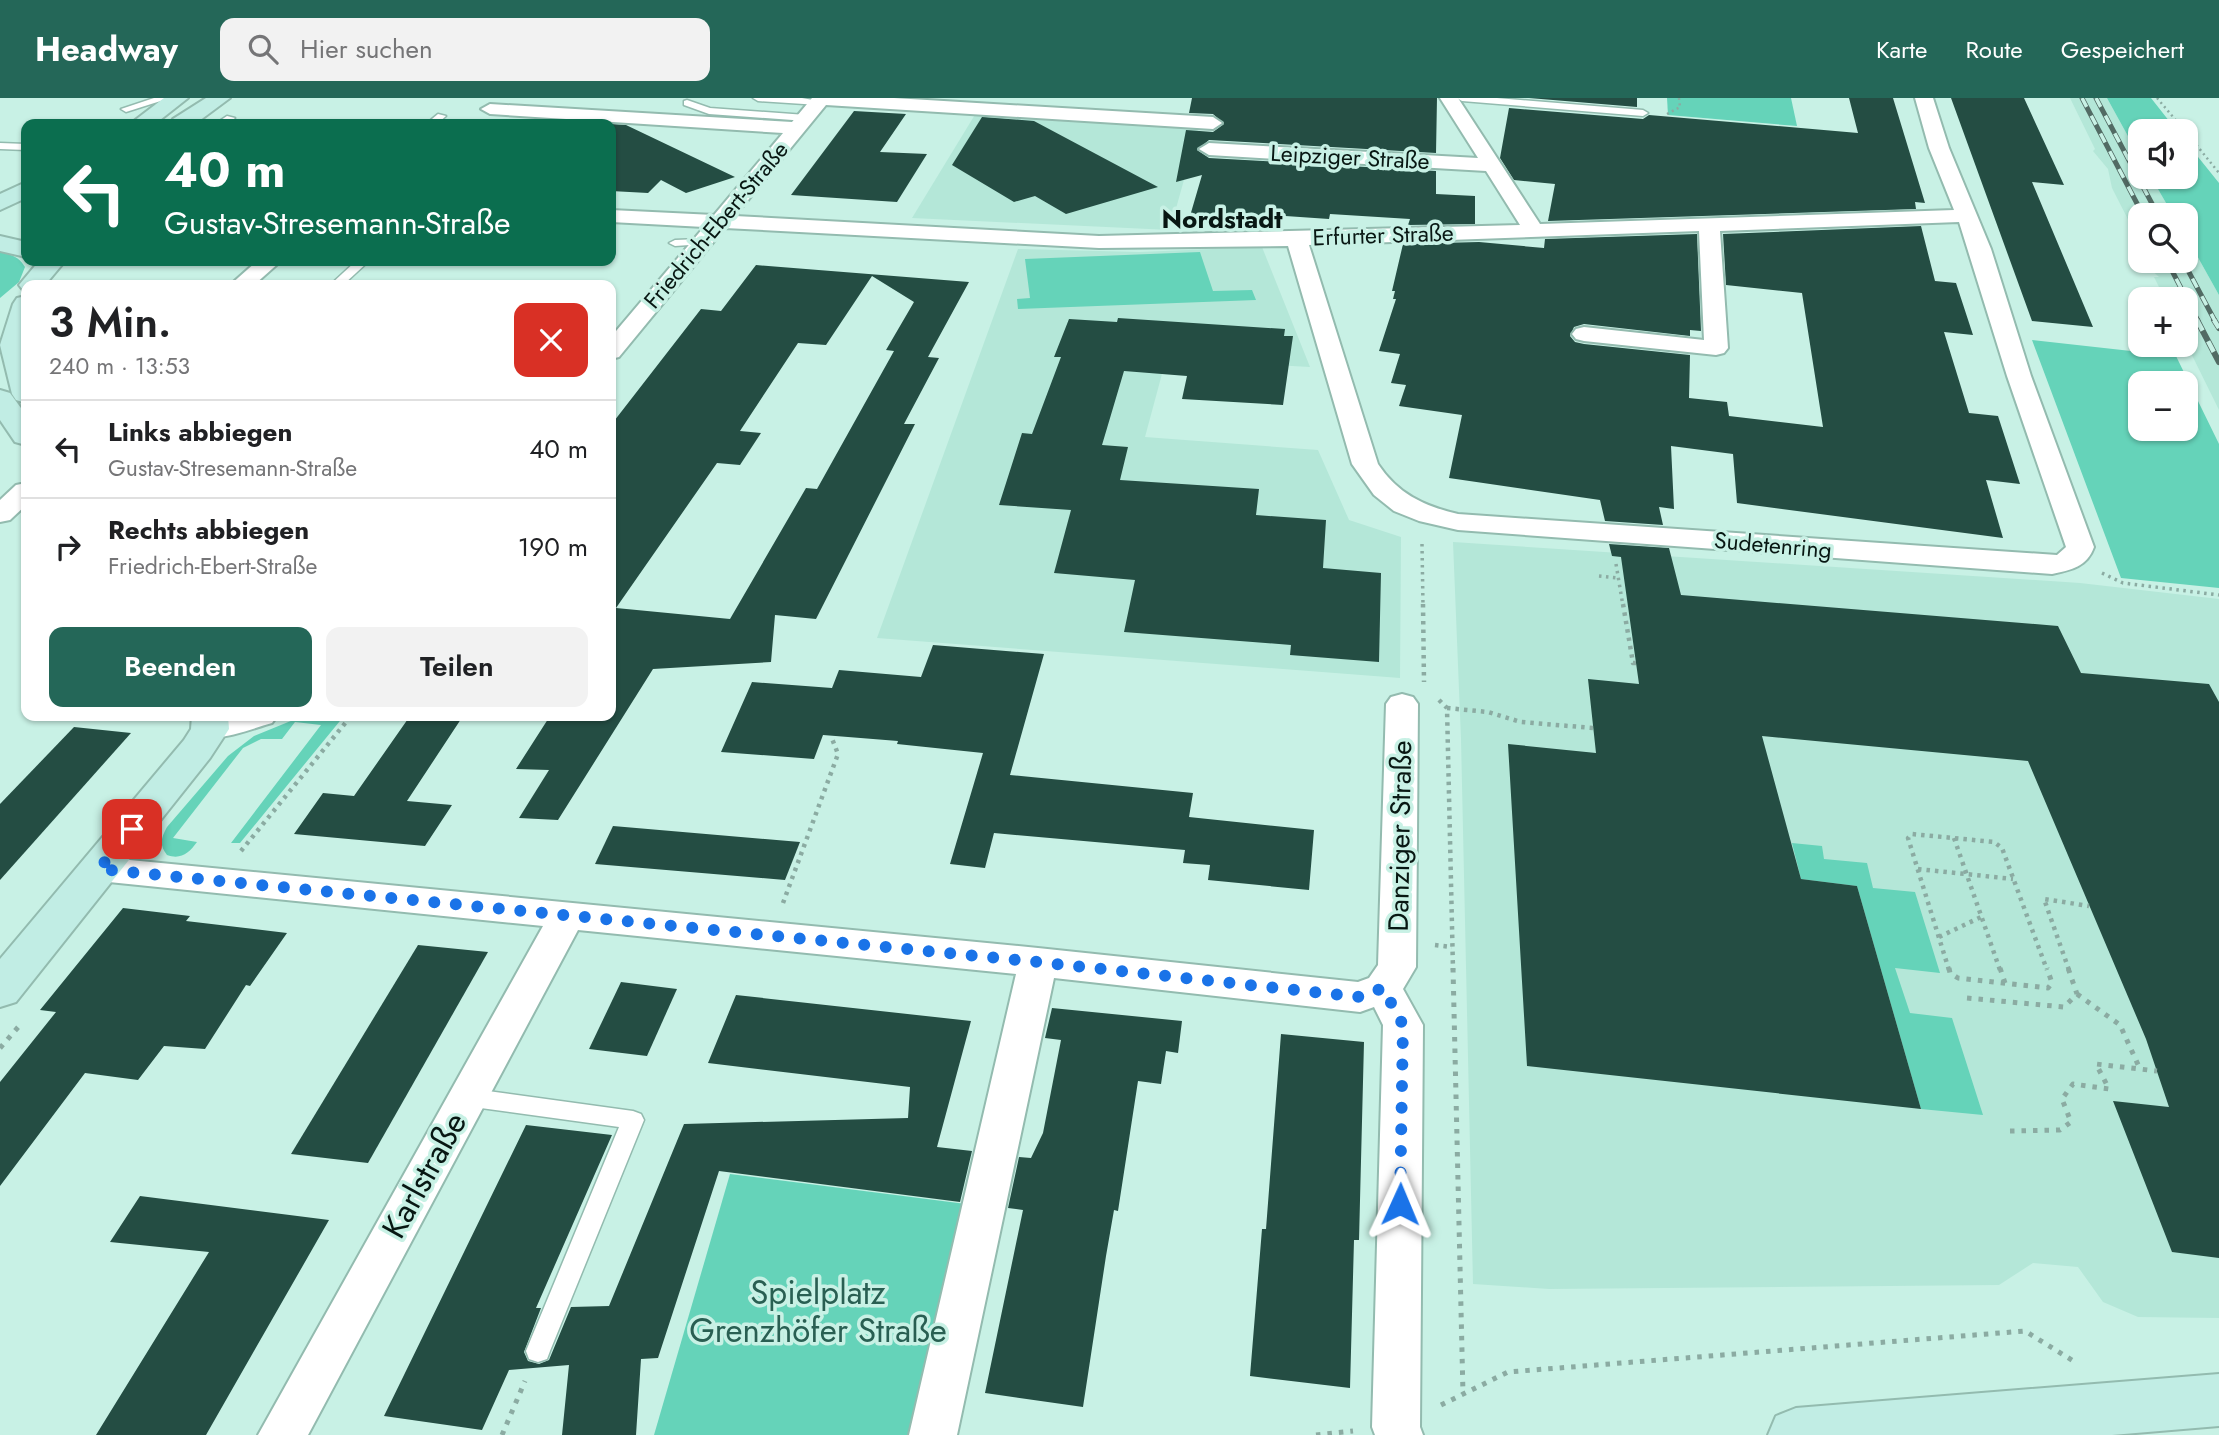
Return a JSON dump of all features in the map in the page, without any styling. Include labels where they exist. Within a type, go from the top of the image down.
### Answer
[{"type":"main road","points":[[134,113],[178,98]]},
{"type":"main road","points":[[188,119],[220,98]]},
{"type":"main road","points":[[0,203],[21,192]]},
{"type":"main road","points":[[0,243],[21,249]]},
{"type":"main road","points":[[0,309],[21,292]]},
{"type":"main road","points":[[20,336],[15,361],[21,379]]},
{"type":"main road","points":[[0,399],[21,429]]},
{"type":"main road","points":[[0,990],[197,749],[210,723]]},
{"type":"main road","points":[[1796,1435],[2219,1400]]},
{"type":"street","points":[[1448,98],[1533,229]]},
{"type":"street","points":[[1924,98],[1965,216],[1980,249],[2031,409],[2080,547],[2078,555],[2072,560]]},
{"type":"street","name":"Friedrich-Ebert-Straße","points":[[616,346],[821,100]]},
{"type":"street","points":[[821,100],[1213,124]]},
{"type":"street","points":[[490,108],[801,123]]},
{"type":"street","name":"Leipziger Straße","points":[[1209,149],[1491,165]]},
{"type":"street","name":"Erfurter Straße","points":[[616,216],[1099,243],[1297,239],[1965,216]]},
{"type":"street","points":[[1584,334],[1716,348],[1709,226]]},
{"type":"street","name":"Sudetenring","points":[[1297,239],[1366,464],[1377,483],[1396,502],[1425,515],[1458,522],[2037,564],[2072,560]]},
{"type":"street","points":[[247,280],[264,266]]},
{"type":"street","points":[[0,514],[21,495]]},
{"type":"street","name":"Danziger Straße","points":[[1390,977],[1413,694]]},
{"type":"street","points":[[99,869],[1038,962],[1360,997],[1390,977],[1403,1025],[1397,1431]]},
{"type":"street","name":"Karlstraße","points":[[282,1435],[567,916]]},
{"type":"street","points":[[933,1435],[1038,962]]},
{"type":"lane","points":[[134,113],[165,98]]},
{"type":"lane","points":[[758,98],[821,100]]},
{"type":"lane","points":[[1462,98],[1643,113]]},
{"type":"lane","points":[[687,103],[709,111],[801,123]]},
{"type":"lane","points":[[437,119],[441,116]]},
{"type":"lane","points":[[0,139],[16,137]]},
{"type":"lane","points":[[0,146],[21,147]]},
{"type":"lane","points":[[675,243],[701,242]]},
{"type":"lane","points":[[342,280],[357,266]]},
{"type":"lane","points":[[466,1097],[633,1120],[538,1351]]},
{"type":"path","points":[[2157,98],[2174,119]]},
{"type":"path","points":[[2198,148],[2219,173]]},
{"type":"path","points":[[1425,515],[1420,556],[1413,694],[1447,708],[1488,712],[1521,722],[1593,728]]},
{"type":"path","points":[[1611,533],[1633,663],[1636,663]]},
{"type":"path","points":[[2072,560],[2123,583],[2219,595]]},
{"type":"path","points":[[1599,576],[1619,578]]},
{"type":"path","points":[[1447,708],[1462,1394]]},
{"type":"path","points":[[217,881],[347,721]]},
{"type":"path","points":[[771,936],[838,754],[831,736]]},
{"type":"path","points":[[1912,834],[1954,838],[1994,842],[2002,848],[2052,984],[2048,988],[1958,978],[1950,973],[1908,838],[1912,834]]},
{"type":"path","points":[[1954,838],[2005,983]]},
{"type":"path","points":[[1918,869],[2013,879]]},
{"type":"path","points":[[2088,906],[2044,900],[2077,994],[2120,1025],[2140,1069]]},
{"type":"path","points":[[1939,937],[1981,917]]},
{"type":"path","points":[[1967,998],[2064,1007],[2077,994]]},
{"type":"path","points":[[2010,1130],[2060,1130],[2071,1122],[2062,1099],[2073,1084],[2109,1088],[2096,1064],[2157,1071]]},
{"type":"path","points":[[1397,1431],[1507,1372],[2025,1331],[2076,1363],[2087,1362]]},
{"type":"path","points":[[502,1435],[538,1351]]},
{"type":"shaded area","points":[[2070,98],[2107,98],[2128,136],[2128,189],[2158,189],[2166,203],[2128,203],[2128,219],[2112,188],[2108,169],[2093,151],[2095,149]]},
{"type":"shaded area","points":[[976,113],[1199,126],[1170,230],[912,218]]},
{"type":"shaded area","points":[[1262,247],[1310,367],[1166,359],[1145,437],[1318,450],[1349,520],[1401,537],[1400,678],[877,638],[1018,249],[1139,252]]},
{"type":"shaded area","points":[[2198,257],[2219,295],[2219,410],[2193,357],[2198,357],[2198,287],[2159,287],[2154,277],[2159,277],[2155,273],[2198,273]]},
{"type":"shaded area","points":[[1453,542],[2080,583],[2219,599],[2219,1318],[2138,1317],[2103,1302],[2078,1267],[2033,1263],[1999,1285],[1549,1289],[1473,1284],[1461,739]]},
{"type":"green space","points":[[1667,98],[1791,98],[1797,126],[1668,115]]},
{"type":"green space","points":[[2107,98],[2151,98],[2168,119],[2128,119],[2128,136]]},
{"type":"green space","points":[[2198,157],[2219,183],[2219,295],[2198,257],[2198,203],[2166,203],[2158,189],[2198,189]]},
{"type":"green space","points":[[0,252],[14,256],[21,262],[21,266],[25,267],[19,282],[0,298]]},
{"type":"green space","points":[[1200,252],[1213,291],[1252,290],[1256,300],[1018,309],[1017,299],[1030,298],[1025,259]]},
{"type":"green space","points":[[2032,340],[2128,351],[2128,357],[2176,357],[2183,371],[2128,371],[2128,441],[2198,441],[2198,401],[2219,444],[2219,588],[2121,578]]},
{"type":"green space","points":[[291,721],[340,721],[240,843],[231,843],[321,725],[295,722],[282,739],[261,739],[243,748],[173,838],[197,842],[184,854],[176,857],[167,855],[162,841],[167,827],[228,756],[254,736]]},
{"type":"green space","points":[[1792,843],[1822,846],[1824,859],[1867,863],[1873,888],[1915,892],[1940,973],[1895,968],[1910,1013],[1952,1018],[1983,1115],[1921,1109],[1857,886],[1801,879]]},
{"type":"green space","name":"Spielplatz Grenzhöfer Straße","points":[[730,1174],[966,1204],[921,1435],[654,1435]]},
{"type":"building","points":[[1192,98],[1437,98],[1436,153],[1209,140],[1197,150],[1209,158],[1436,171],[1436,194],[1475,196],[1475,224],[1408,225],[1410,219],[1330,214],[1329,219],[1271,215],[1269,221],[1190,216],[1202,175],[1176,182],[1186,130],[1213,132],[1224,124],[1213,114],[1189,113]]},
{"type":"building","points":[[1529,98],[1637,98],[1637,107]]},
{"type":"building","points":[[1849,98],[1893,98],[1925,203],[1915,202],[1916,209],[1548,221],[1555,184],[1514,180],[1500,158],[1509,108],[1643,119],[1649,115],[1858,133]]},
{"type":"building","points":[[1951,98],[2024,98],[2064,185],[2032,182],[2093,327],[2032,321]]},
{"type":"building","points":[[854,111],[906,114],[880,152],[927,154],[897,202],[791,195]]},
{"type":"building","points":[[982,117],[1034,121],[1158,187],[1066,214],[1035,196],[1014,202],[952,165]]},
{"type":"building","points":[[616,124],[626,125],[735,177],[686,193],[661,180],[648,193],[616,191]]},
{"type":"building","points":[[1921,226],[1935,281],[1956,283],[1973,335],[1944,332],[1969,413],[1998,416],[2020,484],[1986,480],[2003,538],[1737,503],[1733,454],[1671,446],[1674,509],[1659,507],[1663,525],[1605,521],[1600,500],[1449,478],[1462,415],[1399,406],[1406,385],[1391,383],[1400,354],[1379,351],[1396,299],[1393,299],[1395,291],[1392,291],[1403,244],[1479,242],[1544,248],[1545,239],[1697,234],[1701,331],[1690,330],[1690,336],[1584,324],[1574,327],[1570,336],[1575,342],[1584,344],[1690,355],[1689,398],[1727,402],[1729,416],[1823,427],[1802,293],[1726,285],[1723,234]]},
{"type":"building","points":[[756,265],[969,282],[928,357],[939,358],[904,424],[915,424],[816,619],[775,615],[771,662],[653,669],[558,820],[519,818],[549,770],[516,769],[547,721],[616,721],[616,608],[616,419],[701,309],[721,311]],"holes":[[[872,276],[914,302],[886,350],[894,351],[817,489],[806,488],[730,619],[616,608],[717,463],[740,465],[761,433],[740,431],[798,343],[826,345]]]},
{"type":"building","points":[[1118,318],[1285,329],[1284,336],[1293,336],[1283,405],[1182,399],[1187,376],[1124,371],[1102,445],[1128,447],[1120,480],[1259,489],[1256,515],[1326,520],[1323,568],[1381,573],[1379,662],[1290,655],[1291,645],[1124,632],[1135,580],[1054,573],[1071,510],[999,505],[1022,433],[1032,434],[1061,357],[1054,357],[1069,319],[1117,322]]},
{"type":"building","points":[[1609,544],[1669,548],[1681,595],[2058,626],[2081,673],[2209,684],[2219,702],[2219,1258],[2172,1252],[2113,1101],[2169,1107],[2146,1039],[2028,761],[1762,736],[1801,879],[1857,886],[1921,1109],[1527,1066],[1508,744],[1596,753],[1588,679],[1639,684],[1621,557],[1612,556]]},
{"type":"building","points":[[933,645],[1044,654],[1010,775],[1193,793],[1189,817],[1314,830],[1309,890],[1208,880],[1210,865],[1183,863],[1185,850],[994,833],[985,868],[950,864],[983,753],[897,744],[898,741],[823,735],[814,759],[721,752],[752,682],[832,688],[839,670],[921,677]]},
{"type":"building","points":[[406,721],[460,721],[407,801],[452,805],[425,846],[294,834],[323,793],[354,796]]},
{"type":"building","points":[[74,727],[131,733],[0,880],[0,804]]},
{"type":"building","points":[[613,826],[800,842],[785,880],[595,864]]},
{"type":"building","points":[[123,908],[190,916],[186,921],[287,933],[250,986],[246,985],[205,1049],[164,1046],[138,1080],[85,1073],[0,1186],[0,1082],[56,1012],[40,1010]]},
{"type":"building","points":[[418,945],[488,952],[368,1163],[291,1154]]},
{"type":"building","points":[[621,982],[677,989],[647,1056],[589,1049]]},
{"type":"building","points":[[736,995],[971,1021],[937,1147],[972,1151],[960,1202],[719,1171],[658,1358],[641,1359],[636,1435],[562,1435],[569,1365],[509,1370],[482,1430],[384,1416],[526,1125],[612,1135],[536,1308],[541,1308],[524,1352],[528,1361],[539,1364],[549,1360],[571,1307],[609,1306],[684,1124],[908,1118],[910,1087],[708,1063]]},
{"type":"building","points":[[1052,1008],[1182,1021],[1178,1053],[1166,1051],[1161,1084],[1138,1081],[1118,1211],[1114,1210],[1106,1256],[1083,1407],[985,1393],[1023,1210],[1008,1208],[1019,1157],[1031,1158],[1043,1133],[1061,1040],[1045,1038]]},
{"type":"building","points":[[1281,1034],[1364,1042],[1359,1240],[1354,1240],[1350,1388],[1250,1376],[1262,1229],[1266,1229]]},
{"type":"building","points":[[140,1196],[329,1220],[206,1435],[96,1435],[209,1252],[110,1242]]},
{"type":"railway","points":[[2082,98],[2137,203]]},
{"type":"railway","points":[[2096,98],[2152,203]]},
{"type":"railway","points":[[2173,273],[2180,287]]},
{"type":"railway","points":[[2189,273],[2215,321]]},
{"type":"railway","points":[[2214,320],[2219,328]]},
{"type":"railway","points":[[2198,322],[2219,362]]},
{"type":"district","name":"Nordstadt","points":[[1222,219]]},
{"type":"route","points":[[132,829],[99,869],[1038,962],[1360,997],[1383,988],[1403,1025],[1400,1204]]}]
